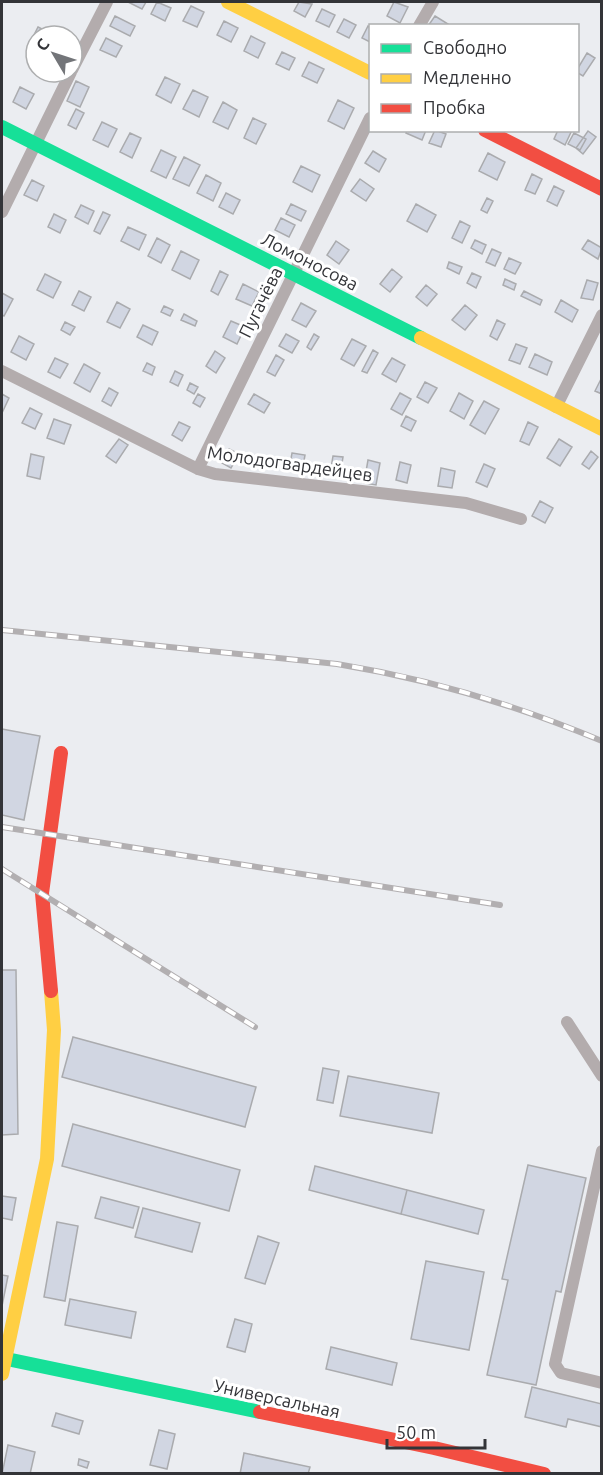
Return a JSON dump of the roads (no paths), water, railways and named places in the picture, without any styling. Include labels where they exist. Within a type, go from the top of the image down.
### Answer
[{"type":"street","points":[[84,46],[107,2]]},
{"type":"street","points":[[228,2],[369,72]]},
{"type":"street","points":[[420,24],[432,2]]},
{"type":"street","points":[[2,212],[64,84]]},
{"type":"street","name":"Пугачёва","points":[[198,469],[369,120]]},
{"type":"street","name":"Ломоносова","points":[[2,127],[602,429]]},
{"type":"street","points":[[489,132],[602,189]]},
{"type":"street","points":[[556,407],[602,315]]},
{"type":"street","name":"Молодогвардейцев","points":[[2,371],[198,469],[215,474],[466,503],[521,519]]},
{"type":"street","points":[[2,1374],[3,1359],[47,1160],[54,1030],[42,893],[61,753]]},
{"type":"street","points":[[567,1022],[602,1076]]},
{"type":"street","points":[[602,1151],[555,1364],[561,1373],[602,1383]]},
{"type":"street","name":"Универсальная","points":[[3,1359],[544,1473]]},
{"type":"railway","points":[[2,630],[337,664],[371,670],[439,685],[504,704],[602,741]]},
{"type":"railway","points":[[2,827],[500,905]]},
{"type":"railway","points":[[2,869],[255,1027]]}]
